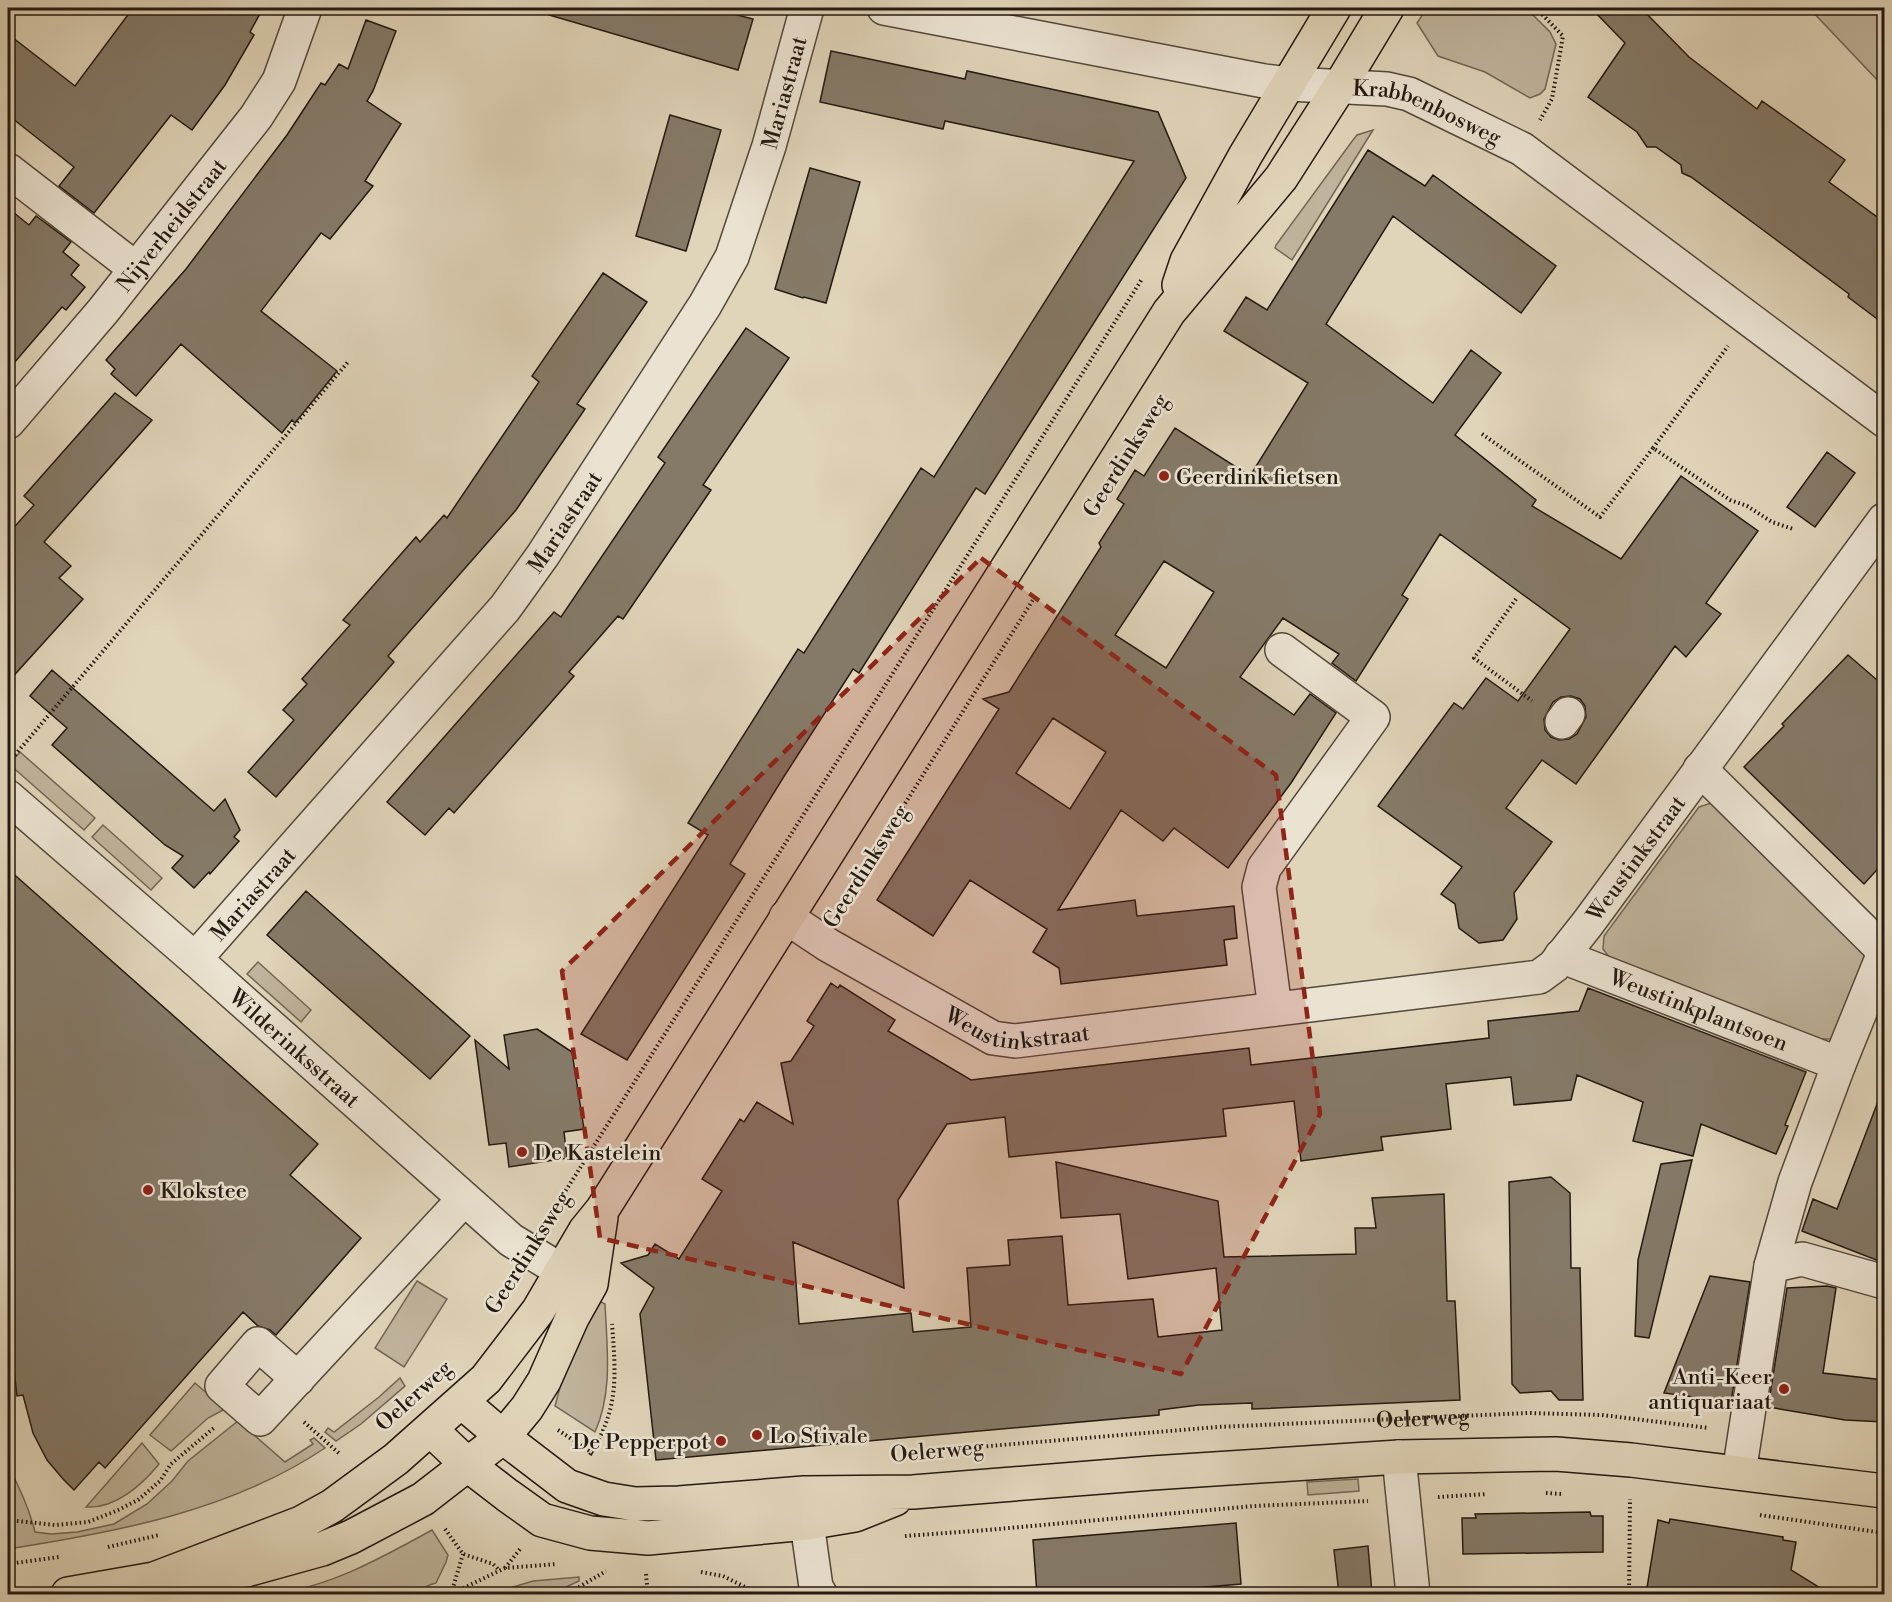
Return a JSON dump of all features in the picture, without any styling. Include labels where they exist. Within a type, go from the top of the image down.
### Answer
[{"type":"main road","name":"Geerdinksweg","points":[[1169,312],[1187,261],[1245,156],[1334,8]]},
{"type":"main road","name":"Geerdinksweg","points":[[468,1465],[503,1437],[528,1408],[544,1381],[572,1318],[576,1277],[585,1231],[602,1210],[1169,312],[1281,178],[1387,8]]},
{"type":"main road","name":"Geerdinksweg","points":[[462,1402],[486,1379],[538,1311],[576,1277]]},
{"type":"main road","name":"Oelerweg","points":[[154,1579],[301,1523],[332,1506],[361,1486],[462,1402],[503,1437],[567,1485],[604,1500],[635,1504],[679,1503],[804,1492],[913,1492],[1399,1457],[1556,1454],[1631,1460],[1884,1491]]},
{"type":"main road","name":"Oelerweg","points":[[430,1429],[468,1465],[542,1520],[635,1548],[855,1515],[913,1492]]},
{"type":"main road","name":"Oelerweg","points":[[68,1594],[154,1579],[246,1570],[322,1549],[351,1537],[423,1499],[468,1465]]},
{"type":"street","name":"Nijverheidstraat","points":[[8,422],[103,311],[256,117],[279,81],[305,8]]},
{"type":"street","name":"Mariastraat","points":[[195,960],[505,608],[543,555],[698,315],[732,257],[769,146],[807,8]]},
{"type":"street","name":"Krabbenbosweg","points":[[884,8],[1264,81],[1387,89],[1409,94],[1522,149],[1884,420]]},
{"type":"street","points":[[8,170],[136,269]]},
{"type":"street","name":"Weustinkstraat","points":[[786,917],[828,945],[993,1038],[1015,1041],[1539,976],[1554,966],[1588,923],[1884,520]]},
{"type":"street","points":[[1275,1009],[1259,886],[1264,868],[1373,717],[1282,650]]},
{"type":"street","points":[[1700,770],[1884,952],[1795,1182],[1771,1266],[1739,1473]]},
{"type":"street","name":"Wilderinksstraat","points":[[8,797],[511,1240],[576,1277]]},
{"type":"street","name":"Weustinkplantsoen","points":[[1561,956],[1839,1064]]},
{"type":"street","points":[[289,1389],[258,1344],[222,1386],[260,1419],[289,1389],[464,1199]]},
{"type":"street","points":[[1771,1266],[1802,1259],[1884,1282]]},
{"type":"street","points":[[1399,1457],[1413,1594]]},
{"type":"street","points":[[807,1523],[816,1587],[820,1594]]},
{"type":"path","points":[[1522,149],[1552,99],[1563,36],[1536,8]]},
{"type":"path","name":"Geerdinksweg","points":[[531,1252],[559,1200],[1146,273]]},
{"type":"path","points":[[1482,434],[1600,517],[1748,319]]},
{"type":"path","points":[[8,764],[348,362]]},
{"type":"path","points":[[1653,448],[1730,500],[1747,506],[1772,522],[1792,529]]},
{"type":"path","name":"Geerdinksweg","points":[[870,859],[1040,590]]},
{"type":"path","points":[[1516,599],[1474,658],[1565,718]]},
{"type":"path","points":[[567,1485],[591,1453],[609,1417],[615,1392],[612,1319]]},
{"type":"path","points":[[289,1389],[342,1455]]},
{"type":"path","points":[[8,1520],[55,1525],[88,1522],[116,1511],[138,1500],[160,1481],[171,1464],[244,1405]]},
{"type":"path","points":[[528,1408],[600,1457]]},
{"type":"path","name":"Oelerweg","points":[[897,1454],[1217,1426],[1528,1413],[1602,1415],[1746,1432]]},
{"type":"path","points":[[332,1461],[350,1449]]},
{"type":"path","points":[[1541,1493],[1564,1494]]},
{"type":"path","points":[[897,1536],[1254,1506],[1494,1494]]},
{"type":"path","points":[[1620,1497],[1630,1499],[1629,1594]]},
{"type":"path","points":[[1759,1515],[1884,1533]]},
{"type":"path","points":[[504,1568],[542,1520]]},
{"type":"path","points":[[97,1550],[165,1534]]},
{"type":"path","points":[[567,1594],[604,1572],[635,1548]]},
{"type":"path","points":[[451,1594],[463,1554]]},
{"type":"path","points":[[8,1564],[63,1556]]},
{"type":"path","points":[[451,1594],[504,1568],[564,1563]]},
{"type":"path","points":[[646,1571],[648,1594]]},
{"type":"path","points":[[696,1571],[723,1576],[759,1594]]},
{"type":"path","points":[[604,1572],[615,1572]]},
{"type":"highlighted area","points":[[981,558],[1276,775],[1320,1114],[1181,1374],[600,1238],[562,971]]},
{"type":"shaded area","points":[[1427,8],[1526,8],[1550,32],[1556,44],[1545,89],[1530,98],[1485,72],[1438,56],[1417,23]]},
{"type":"shaded area","points":[[1809,8],[1884,8],[1884,87]]},
{"type":"shaded area","points":[[1373,130],[1292,260],[1275,248],[1357,135]]},
{"type":"shaded area","points":[[20,752],[95,818],[84,830],[9,764]]},
{"type":"shaded area","points":[[1711,803],[1723,809],[1863,949],[1867,969],[1841,1029],[1831,1039],[1818,1039],[1612,961],[1603,949],[1604,936],[1699,807]]},
{"type":"shaded area","points":[[103,825],[162,878],[151,890],[92,837]]},
{"type":"shaded area","points":[[258,962],[311,1010],[301,1022],[247,974]]},
{"type":"shaded area","points":[[417,1281],[447,1299],[404,1367],[375,1348]]},
{"type":"shaded area","points":[[597,1300],[605,1304],[607,1386],[601,1417],[595,1432],[555,1406],[565,1368]]},
{"type":"shaded area","points":[[400,1378],[405,1386],[361,1424],[336,1441],[325,1432],[328,1428],[334,1432]]},
{"type":"shaded area","points":[[195,1383],[225,1409],[208,1418],[171,1451],[150,1435]]},
{"type":"shaded area","points":[[238,1421],[285,1462],[313,1444],[310,1440],[314,1438],[325,1448],[289,1470],[251,1488],[172,1516],[90,1535],[8,1549],[8,1466],[24,1498],[35,1532],[51,1534],[77,1532],[114,1524],[147,1504],[172,1481],[188,1461]]},
{"type":"shaded area","points":[[142,1443],[159,1464],[152,1472],[117,1500],[97,1507],[86,1507]]},
{"type":"shaded area","points":[[1358,1479],[1359,1491],[1308,1495],[1307,1482]]},
{"type":"shaded area","points":[[432,1530],[448,1555],[436,1583],[427,1586],[430,1594],[273,1594],[315,1585],[356,1570]]},
{"type":"shaded area","points":[[579,1577],[579,1581],[551,1594],[490,1594],[533,1581]]},
{"type":"building","points":[[133,8],[263,8],[250,32],[254,35],[225,85],[192,130],[171,115],[94,213],[59,186],[74,167],[8,115],[8,34],[75,86]]},
{"type":"building","points":[[550,8],[710,8],[753,19],[738,70],[549,15]]},
{"type":"building","points":[[1591,8],[1641,8],[1689,57],[1757,109],[1762,101],[1845,160],[1829,182],[1884,222],[1884,324],[1848,297],[1849,294],[1691,177],[1682,173],[1681,165],[1656,147],[1647,147],[1637,132],[1588,97],[1625,43]]},
{"type":"building","points":[[366,20],[396,31],[367,101],[401,124],[365,181],[373,186],[330,239],[321,233],[261,311],[337,371],[295,423],[292,420],[282,433],[181,344],[136,396],[111,374],[115,369],[106,360],[186,269],[287,135],[321,83],[325,85],[339,64],[348,69]]},
{"type":"building","points":[[831,51],[965,79],[967,71],[1158,112],[1186,178],[985,494],[976,488],[859,673],[853,669],[783,778],[730,864],[745,874],[627,1060],[581,1034],[708,835],[688,823],[798,649],[804,653],[921,468],[934,477],[1134,161],[945,121],[943,129],[820,102]]},
{"type":"building","points":[[670,115],[721,130],[686,251],[636,236]]},
{"type":"building","points":[[1368,150],[1425,186],[1433,175],[1556,266],[1521,313],[1393,216],[1326,324],[1433,403],[1471,350],[1501,373],[1455,435],[1536,500],[1532,506],[1621,559],[1681,476],[1758,531],[1706,603],[1721,614],[1686,657],[1675,646],[1576,784],[1542,760],[1506,808],[1552,842],[1514,893],[1517,919],[1503,940],[1479,943],[1459,928],[1455,904],[1441,894],[1462,867],[1378,806],[1454,703],[1463,709],[1486,678],[1518,701],[1570,629],[1440,534],[1402,595],[1408,599],[1356,681],[1332,663],[1339,654],[1283,618],[1240,677],[1294,715],[1310,694],[1336,713],[1291,783],[1228,868],[1174,828],[1163,841],[1121,810],[1058,910],[1135,900],[1137,916],[1234,906],[1237,938],[1224,940],[1227,965],[1061,984],[1059,968],[1033,952],[1047,929],[970,880],[933,936],[877,900],[999,709],[983,699],[1009,692],[1101,547],[1099,543],[1124,504],[1117,499],[1135,470],[1144,476],[1175,428],[1250,476],[1308,383],[1224,331],[1246,297],[1267,310]],"holes":[[[1164,561],[1214,592],[1166,668],[1115,635]],[[1571,696],[1580,699],[1585,706],[1586,717],[1577,734],[1569,739],[1559,740],[1551,737],[1545,730],[1544,719],[1553,702],[1561,697]],[[1053,718],[1106,752],[1070,809],[1016,773]]]},
{"type":"building","points":[[810,168],[860,182],[826,303],[775,289]]},
{"type":"building","points":[[8,208],[29,225],[36,216],[71,242],[63,252],[79,265],[71,275],[85,287],[66,310],[62,307],[8,370]]},
{"type":"building","points":[[603,273],[647,302],[577,404],[585,409],[516,510],[388,656],[394,662],[276,797],[248,772],[294,720],[283,710],[307,684],[302,679],[350,625],[343,620],[416,537],[420,542],[444,515],[447,518],[539,382],[532,376]]},
{"type":"building","points":[[746,328],[789,358],[703,485],[711,490],[623,619],[618,616],[569,672],[574,676],[454,813],[449,808],[425,835],[387,802],[554,612],[561,617],[665,463],[658,457]]},
{"type":"building","points":[[115,393],[152,420],[44,542],[71,566],[59,578],[83,599],[8,682],[8,534],[34,505],[24,496]]},
{"type":"building","points":[[1827,452],[1855,473],[1815,527],[1787,507]]},
{"type":"building","points":[[1848,655],[1884,686],[1884,862],[1864,884],[1744,767]]},
{"type":"building","points":[[52,670],[214,811],[225,799],[240,830],[234,837],[239,841],[210,874],[209,872],[194,888],[172,868],[183,856],[165,845],[52,745],[67,728],[30,696]]},
{"type":"building","name":"Klokstee","points":[[8,869],[318,1144],[290,1175],[361,1238],[276,1335],[258,1326],[243,1312],[105,1468],[99,1462],[74,1490],[47,1460],[33,1433],[23,1395],[17,1396],[8,1316]]},
{"type":"building","points":[[306,891],[470,1036],[430,1079],[267,935]]},
{"type":"building","points":[[831,983],[838,988],[840,985],[895,1020],[888,1031],[971,1080],[1249,1048],[1251,1065],[1489,1038],[1488,1021],[1579,1011],[1588,988],[1806,1072],[1776,1154],[1701,1124],[1693,1156],[1633,1141],[1643,1102],[1577,1075],[1571,1100],[1514,1105],[1511,1077],[1446,1084],[1451,1129],[1381,1137],[1383,1150],[1301,1161],[1294,1101],[1223,1109],[1226,1136],[1009,1157],[1005,1117],[947,1124],[898,1200],[904,1288],[793,1242],[799,1324],[911,1313],[913,1332],[971,1327],[967,1268],[1010,1265],[1008,1240],[1062,1236],[1068,1305],[1153,1299],[1158,1337],[1222,1330],[1216,1268],[1128,1279],[1120,1214],[1061,1218],[1056,1162],[1218,1201],[1224,1257],[1356,1254],[1355,1228],[1376,1228],[1372,1198],[1444,1194],[1447,1301],[1455,1301],[1460,1400],[1252,1409],[1252,1403],[1199,1405],[1159,1410],[1159,1415],[656,1460],[640,1314],[654,1288],[621,1263],[648,1255],[655,1244],[679,1259],[722,1191],[702,1179],[740,1119],[744,1122],[757,1102],[793,1124],[781,1063],[791,1061],[814,1026],[807,1021]]},
{"type":"building","points":[[537,1029],[572,1052],[584,1129],[564,1132],[567,1158],[509,1167],[506,1143],[489,1145],[475,1040],[509,1069],[504,1035]]},
{"type":"building","points":[[1882,1091],[1884,1092],[1884,1263],[1802,1231],[1813,1199],[1837,1209]]},
{"type":"building","points":[[1692,1160],[1649,1338],[1635,1336],[1638,1260],[1661,1164]]},
{"type":"building","points":[[1551,1177],[1570,1193],[1571,1268],[1580,1268],[1583,1400],[1559,1400],[1551,1391],[1520,1393],[1512,1384],[1509,1182]]},
{"type":"building","points":[[1710,1276],[1750,1282],[1731,1402],[1664,1393]]},
{"type":"building","points":[[1827,1286],[1836,1288],[1823,1373],[1884,1380],[1884,1422],[1845,1420],[1768,1407],[1787,1288]]},
{"type":"building","points":[[1590,1512],[1591,1516],[1603,1516],[1603,1552],[1463,1554],[1462,1518],[1476,1518],[1475,1514]]},
{"type":"building","points":[[1670,1519],[1783,1537],[1783,1540],[1796,1542],[1791,1570],[1830,1594],[1646,1594],[1658,1520],[1669,1523]]},
{"type":"building","points":[[1236,1523],[1241,1584],[1123,1594],[1037,1594],[1033,1540]]},
{"type":"building","points":[[1368,1546],[1372,1594],[1339,1594],[1334,1550]]},
{"type":"place","name":"Geerdink fietsen","points":[[1164,476]]},
{"type":"place","name":"De Kastelein","points":[[522,1152]]},
{"type":"place","name":"Klokstee","points":[[148,1190]]},
{"type":"place","name":"Anti-Keer antiquariaat","points":[[1784,1389]]},
{"type":"place","name":"Lo Stivale","points":[[757,1435]]},
{"type":"place","name":"De Pepperpot","points":[[721,1441]]}]
